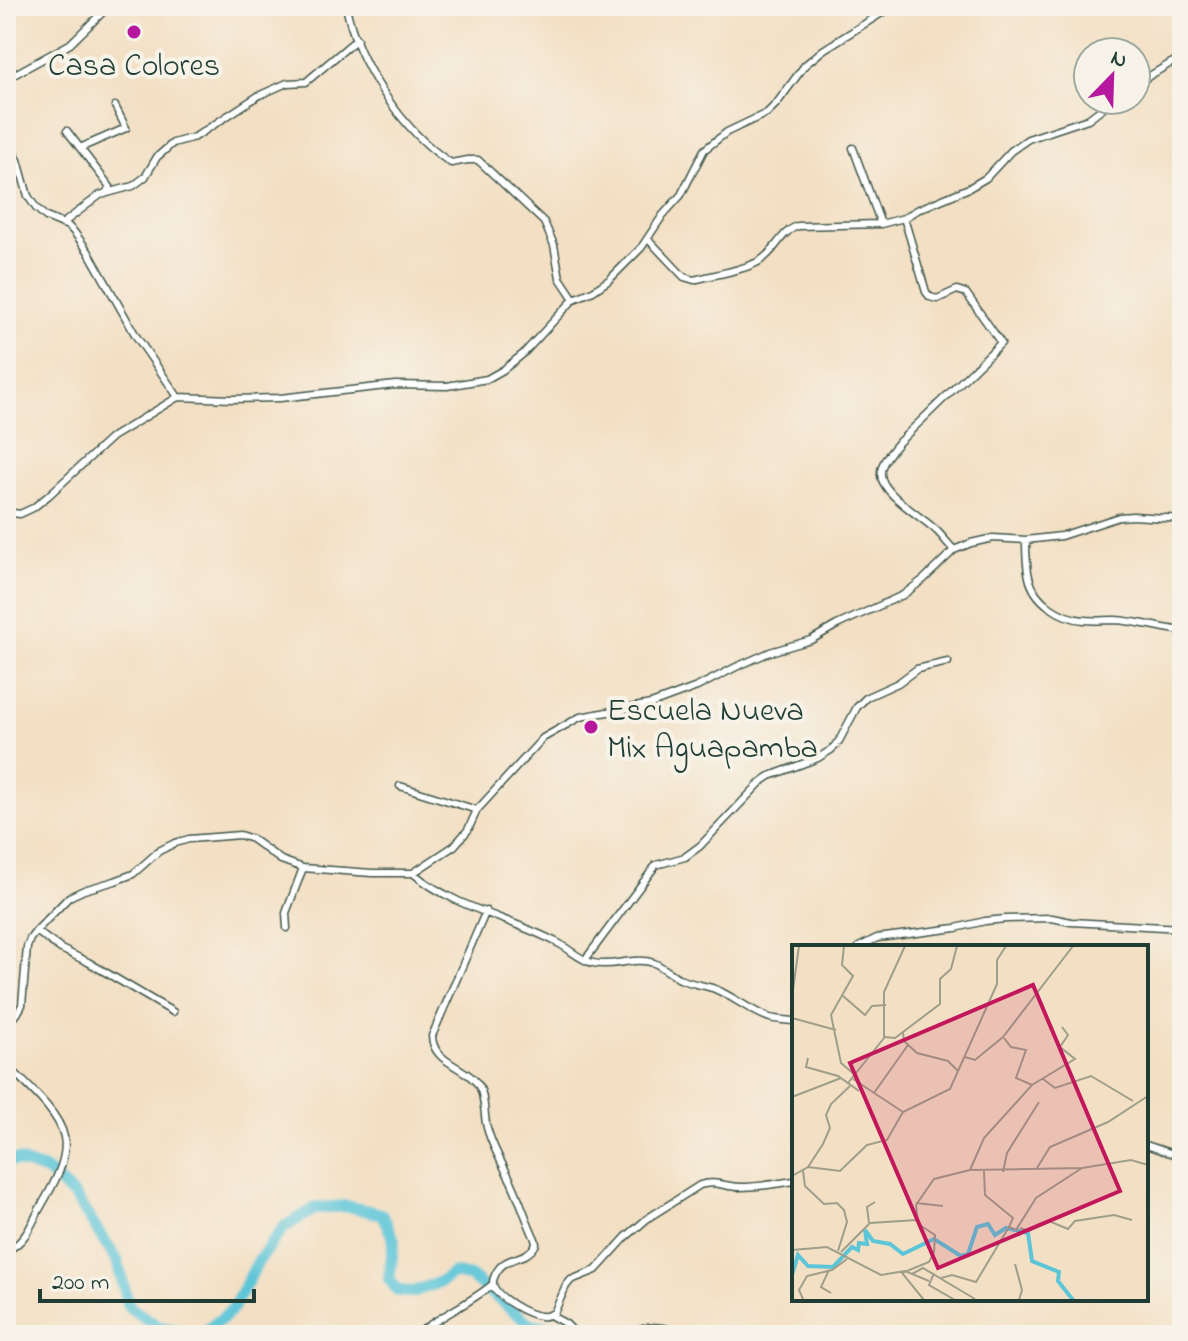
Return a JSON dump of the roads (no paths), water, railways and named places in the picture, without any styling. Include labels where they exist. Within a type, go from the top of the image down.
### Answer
[{"type":"street","points":[[6,79],[70,44],[109,6]]},
{"type":"street","points":[[346,6],[365,58],[390,104],[411,129],[451,163],[478,160],[544,222],[554,245],[560,278],[574,299]]},
{"type":"street","points":[[6,512],[20,514],[33,508],[112,437],[178,397],[280,398],[395,385],[463,384],[487,379],[503,370],[523,354],[574,299],[609,280],[648,239],[663,215],[681,195],[704,150],[727,132],[767,113],[805,65],[823,50],[893,6]]},
{"type":"street","points":[[62,224],[100,195],[133,186],[145,177],[157,157],[173,143],[195,137],[258,96],[287,83],[306,82],[357,39]]},
{"type":"street","points":[[1152,74],[1182,58]]},
{"type":"street","points":[[80,148],[126,128],[115,106]]},
{"type":"street","points":[[648,239],[684,277],[694,280],[759,262],[786,232],[798,226],[881,224],[904,218],[986,178],[1011,151],[1028,139],[1092,116]]},
{"type":"street","points":[[67,131],[110,187],[105,194]]},
{"type":"street","points":[[6,140],[23,171],[28,196],[36,208],[74,232],[136,336],[178,397]]},
{"type":"street","points":[[853,148],[881,224]]},
{"type":"street","points":[[904,218],[926,292],[937,299],[957,290],[966,293],[1001,343],[899,442],[886,458],[880,473],[883,483],[894,496],[936,530],[954,550]]},
{"type":"street","points":[[6,1023],[22,1005],[27,947],[36,931],[69,897],[133,874],[159,851],[175,843],[240,835],[252,839],[281,860],[303,868],[413,873],[454,846],[468,830],[477,810],[543,738],[580,717],[651,704],[763,655],[811,640],[903,595],[954,550],[993,538],[1026,540],[1061,536],[1119,517],[1182,519]]},
{"type":"street","points":[[1026,540],[1029,579],[1041,600],[1053,610],[1069,618],[1132,622],[1182,631]]},
{"type":"street","points":[[585,960],[656,865],[685,857],[700,846],[770,776],[831,750],[857,707],[867,697],[898,683],[917,669],[948,662]]},
{"type":"street","points":[[400,786],[477,810]]},
{"type":"street","points":[[287,928],[286,913],[303,868]]},
{"type":"street","points":[[413,873],[444,894],[557,942],[594,964],[644,960],[684,981],[733,997],[759,1013],[792,1021]]},
{"type":"street","points":[[416,1335],[436,1319],[480,1294],[490,1286],[501,1264],[529,1254],[536,1244],[513,1184],[487,1130],[479,1085],[445,1060],[432,1045],[432,1036],[486,911]]},
{"type":"street","points":[[863,945],[877,938],[1006,919],[1052,918],[1071,922],[1182,928]]},
{"type":"street","points":[[36,931],[61,949],[173,1012]]},
{"type":"street","points":[[785,1020],[792,1014]]},
{"type":"street","points":[[6,1064],[46,1105],[64,1136],[65,1148],[53,1182],[27,1233],[19,1244],[6,1251]]},
{"type":"street","points":[[1148,1146],[1182,1157]]},
{"type":"street","points":[[490,1286],[525,1312],[550,1315],[554,1313],[571,1280],[596,1270],[648,1218],[700,1185],[718,1182],[736,1187],[792,1181]]},
{"type":"street","points":[[550,1315],[577,1335]]},
{"type":"street","points":[[629,1335],[650,1326],[693,1335]]},
{"type":"waterway","points":[[6,1162],[16,1160],[47,1171],[75,1197],[117,1260],[129,1307],[159,1327],[199,1335]]},
{"type":"waterway","points":[[201,1335],[232,1310],[259,1260],[284,1227],[316,1208],[347,1206],[382,1214],[394,1240],[389,1279],[398,1291],[413,1292],[442,1281],[453,1273],[471,1277],[530,1324],[561,1329],[565,1335]]},
{"type":"place","name":"Casa Colores","points":[[134,32]]},
{"type":"place","name":"Escuela Nueva Mix Aguapamba","points":[[591,727]]}]
